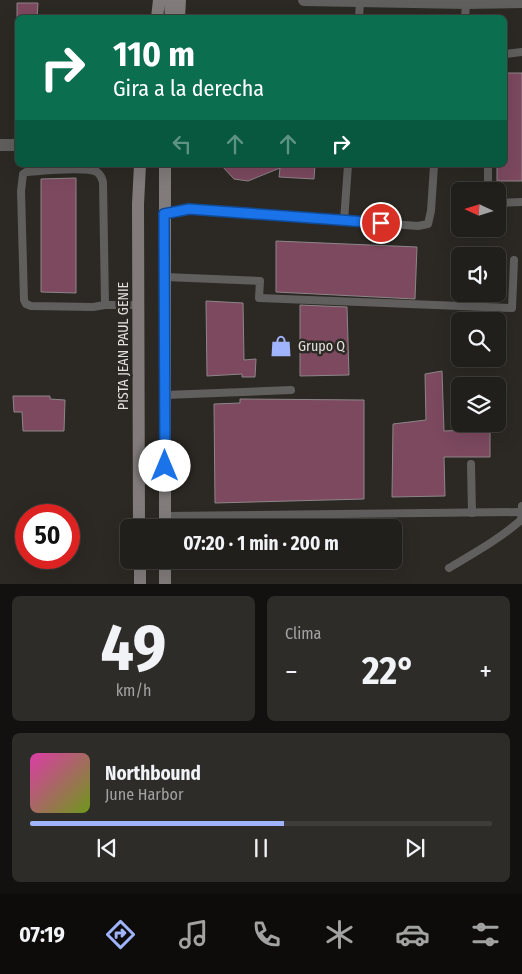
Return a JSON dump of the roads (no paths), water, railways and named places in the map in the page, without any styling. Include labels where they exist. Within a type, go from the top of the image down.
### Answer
[{"type":"main road","points":[[157,15],[159,0]]},
{"type":"main road","points":[[168,0],[171,15]]},
{"type":"main road","points":[[178,15],[180,0]]},
{"type":"main road","name":"PISTA JEAN PAUL GENIE","points":[[139,519],[138,204],[140,167]]},
{"type":"main road","points":[[165,519],[164,214],[166,167]]},
{"type":"main road","points":[[140,569],[140,584]]},
{"type":"main road","points":[[165,569],[165,584]]},
{"type":"street","points":[[304,0],[466,4],[522,2]]},
{"type":"street","points":[[0,145],[15,145]]},
{"type":"lane","points":[[359,15],[360,2]]},
{"type":"lane","points":[[465,15],[466,4]]},
{"type":"lane","points":[[507,54],[522,52]]},
{"type":"lane","points":[[344,220],[348,167]]},
{"type":"lane","points":[[164,214],[189,209],[418,226],[428,224],[431,211],[434,167]]},
{"type":"lane","points":[[488,167],[488,182]]},
{"type":"lane","points":[[106,305],[103,182],[101,175],[96,172],[81,170],[26,172],[23,174],[21,191],[24,300],[26,304],[31,306],[93,307],[138,305]]},
{"type":"lane","points":[[506,203],[522,202]]},
{"type":"lane","points":[[164,277],[260,281],[259,298],[512,308],[514,260]]},
{"type":"lane","points":[[165,395],[292,390]]},
{"type":"lane","points":[[471,464],[472,513]]},
{"type":"lane","points":[[449,568],[490,545],[521,520],[522,506]]},
{"type":"lane","points":[[228,519],[376,512],[522,512]]},
{"type":"place","name":"Grupo Q","points":[[281,346]]}]
